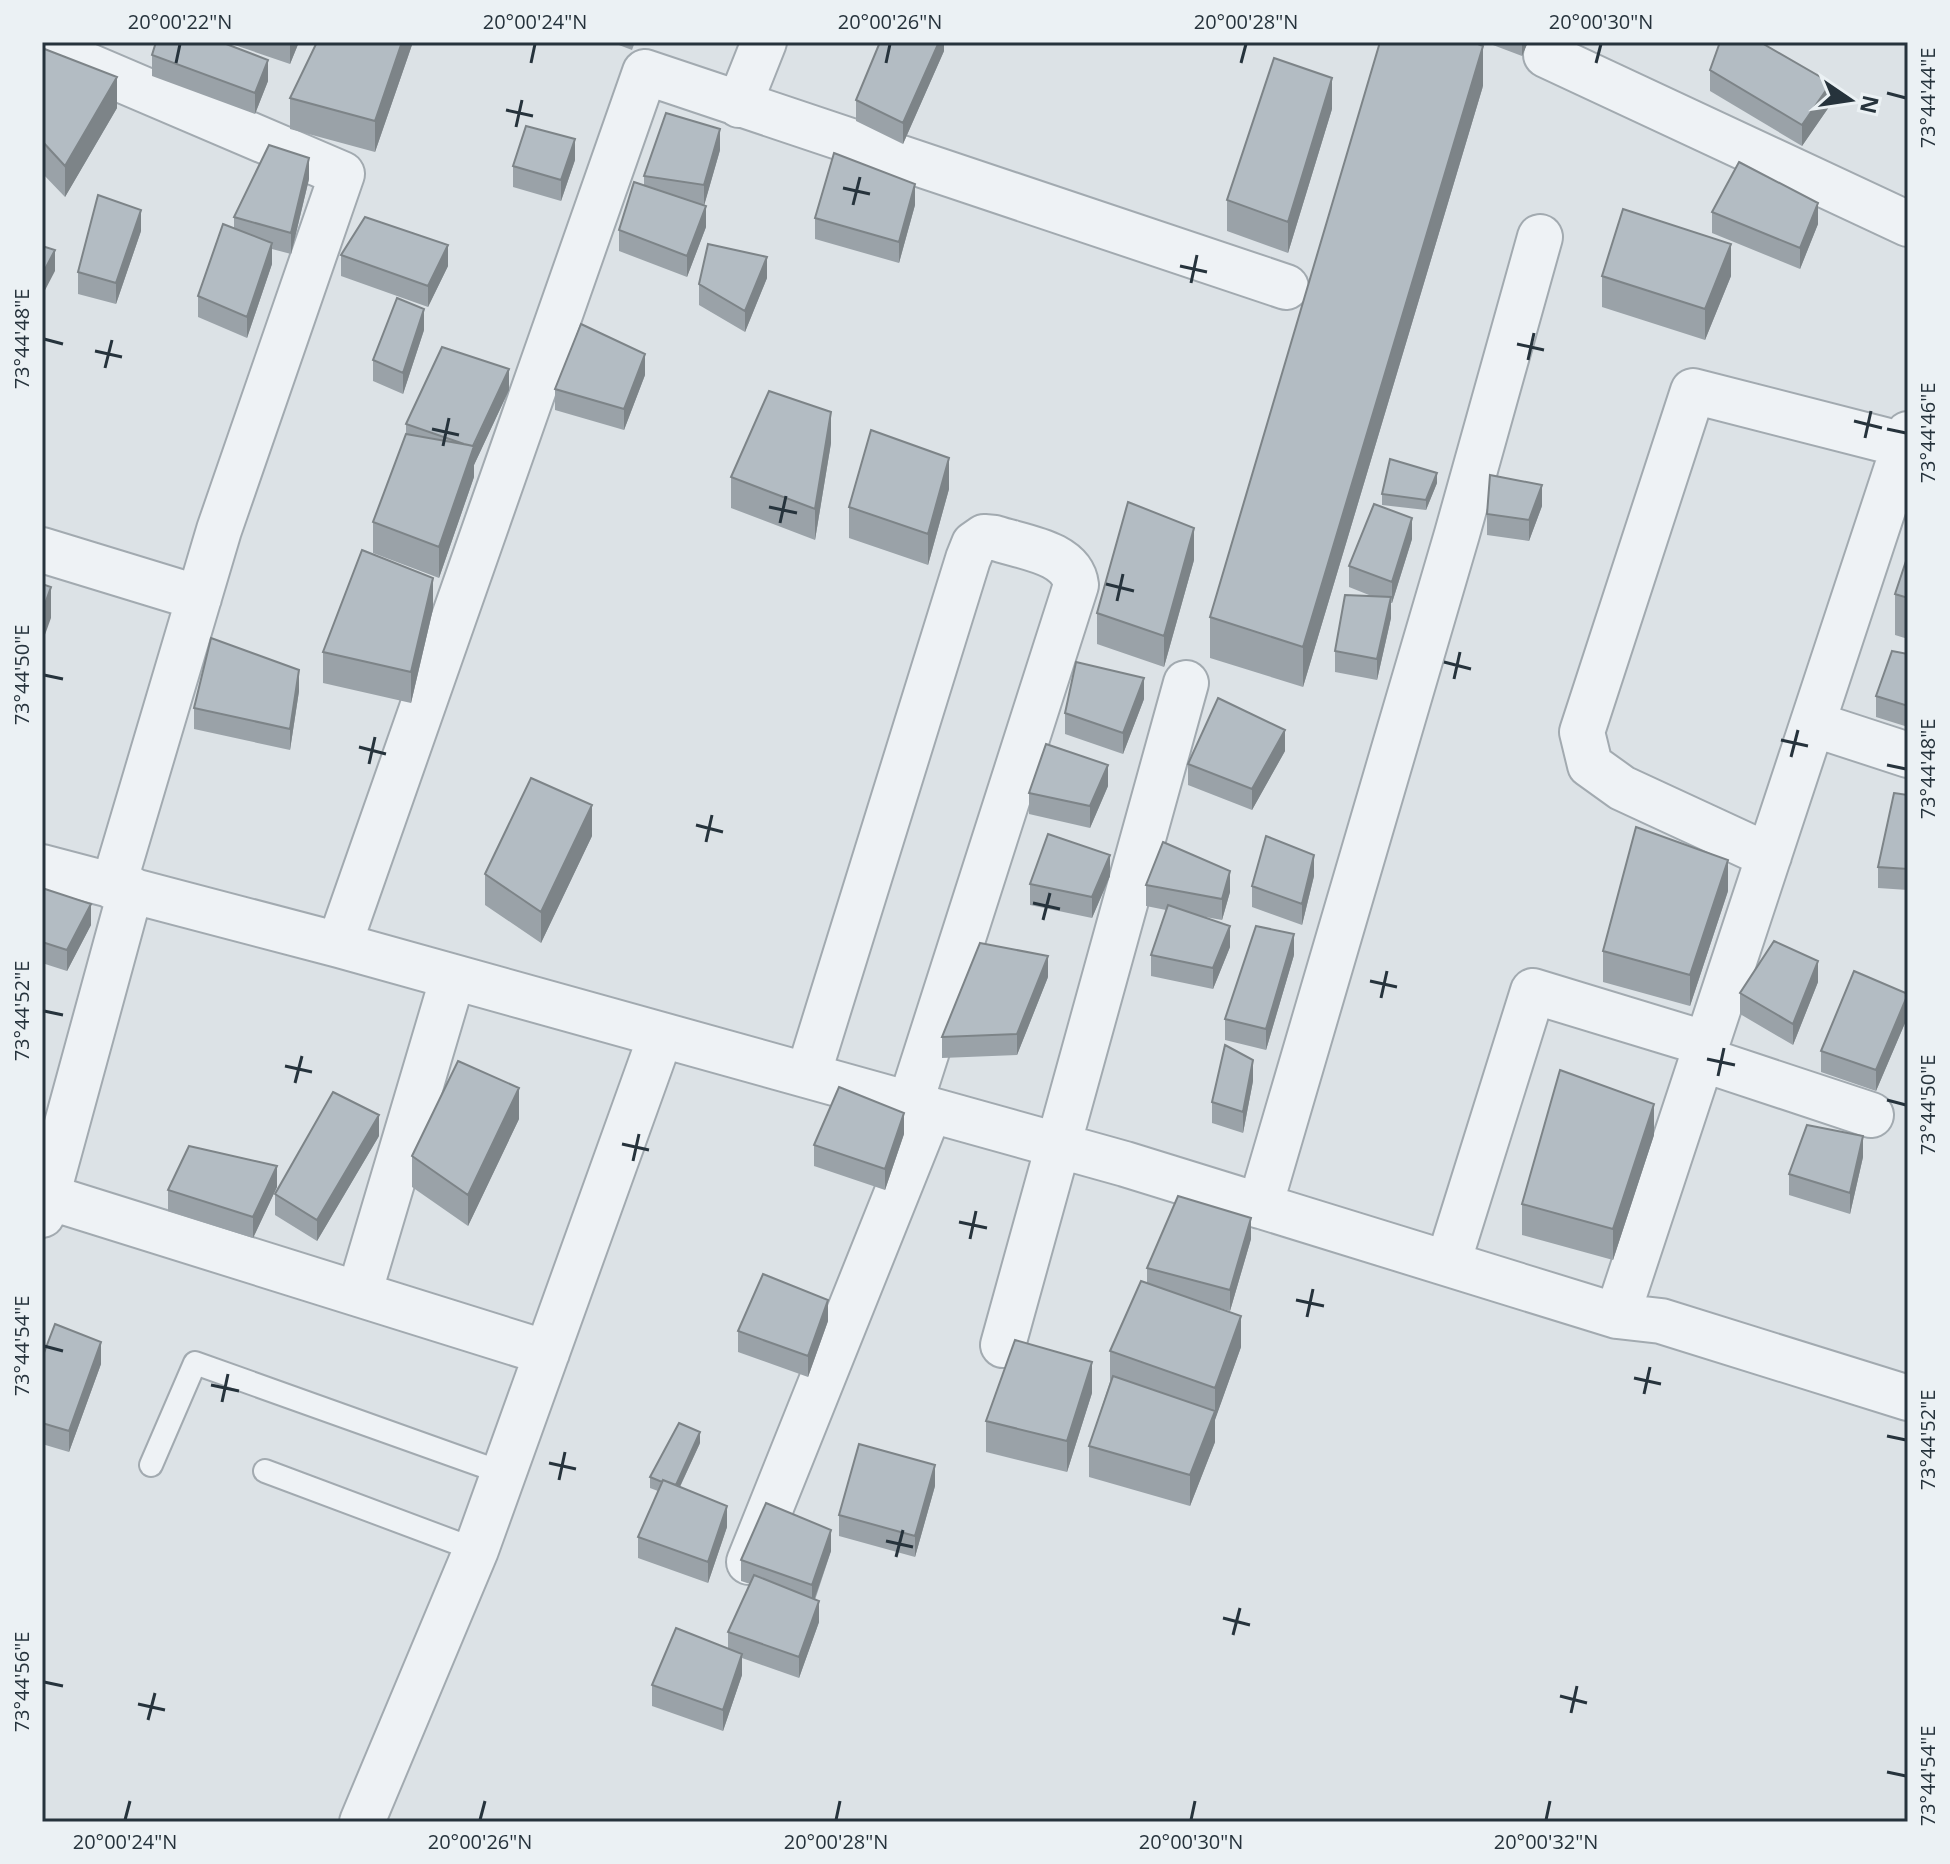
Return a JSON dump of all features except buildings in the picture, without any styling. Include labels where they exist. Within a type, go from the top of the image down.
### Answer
[{"type":"street","points":[[739,105],[764,42]]},
{"type":"street","points":[[1552,42],[1546,55],[1908,224]]},
{"type":"street","points":[[42,46],[342,174],[199,598],[122,888],[44,1202],[359,1294],[547,1353]]},
{"type":"street","points":[[339,945],[645,72],[1286,287]]},
{"type":"street","points":[[1260,1206],[1457,534],[1540,237]]},
{"type":"street","points":[[1617,1316],[1813,724],[1906,439],[1693,391],[1582,732],[1590,765],[1622,788],[1769,856]]},
{"type":"street","points":[[748,1565],[920,1107],[1076,585],[1074,572],[1065,562],[995,538],[984,537],[974,544],[808,1075]]},
{"type":"street","points":[[42,550],[199,598]]},
{"type":"street","points":[[1003,1345],[1186,683]]},
{"type":"street","points":[[1813,724],[1908,755]]},
{"type":"street","points":[[42,867],[339,945],[1060,1146],[1617,1316],[1661,1321],[1908,1398]]},
{"type":"street","points":[[359,1294],[453,977]]},
{"type":"street","points":[[1448,1263],[1533,991],[1871,1115]]},
{"type":"street","points":[[362,1822],[476,1550],[661,1035]]},
{"type":"lane","points":[[151,1465],[195,1363],[503,1473]]},
{"type":"lane","points":[[265,1471],[476,1550]]}]
